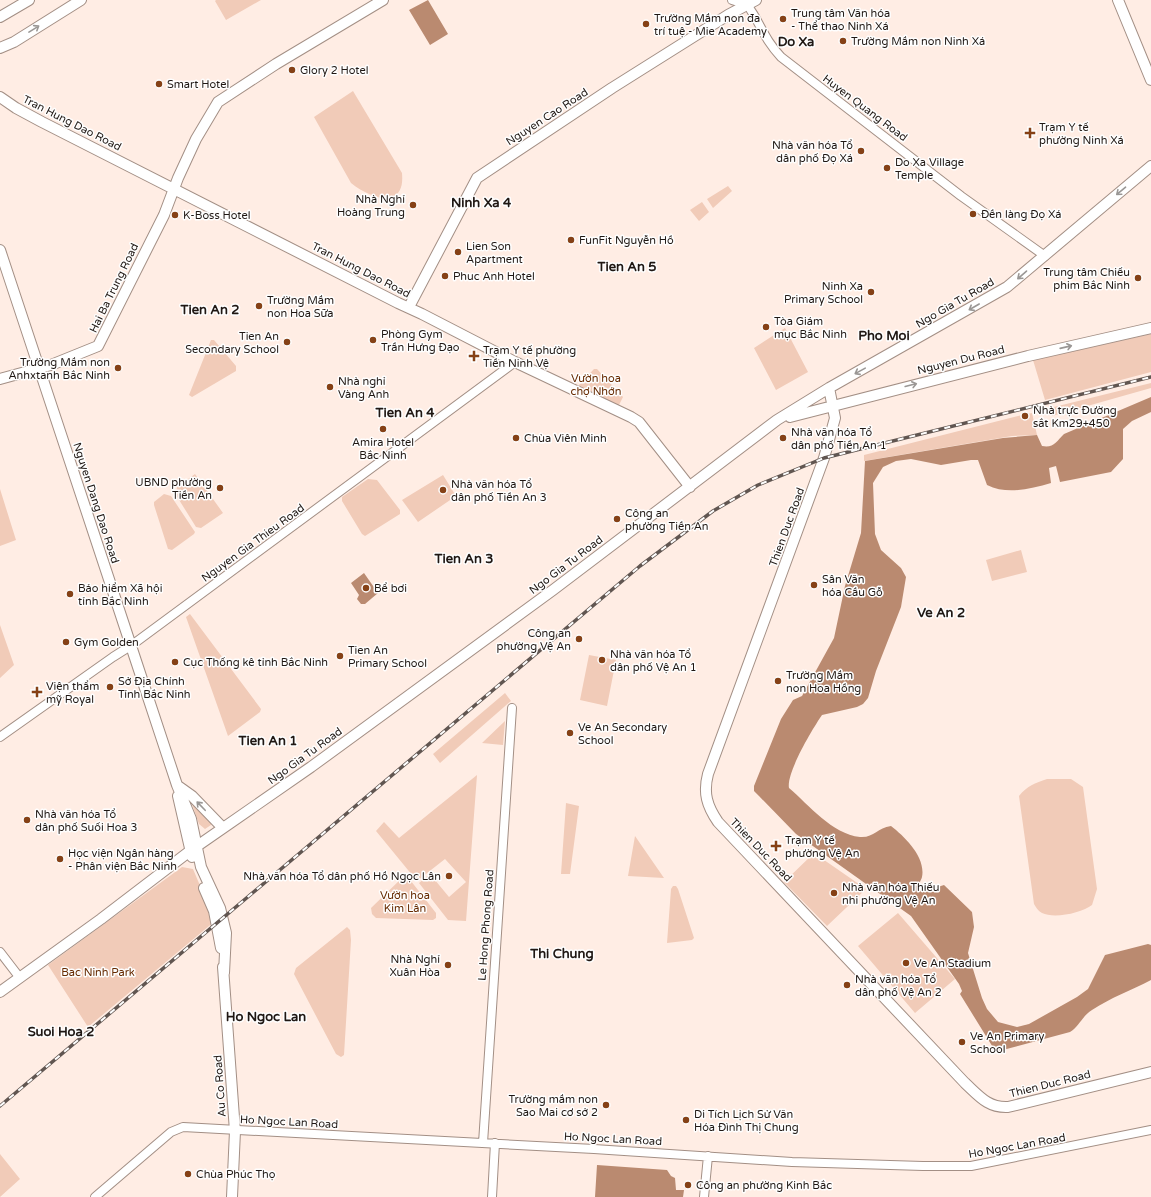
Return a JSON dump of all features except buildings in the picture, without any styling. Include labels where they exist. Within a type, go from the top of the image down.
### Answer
[{"type":"main road","points":[[0,17],[29,0]]},
{"type":"main road","points":[[0,48],[14,42],[81,0]]},
{"type":"main road","name":"Hai Ba Trung Road","points":[[0,380],[39,369],[90,350],[100,344],[164,215],[196,139],[218,102],[276,64],[383,0]]},
{"type":"main road","points":[[1118,0],[1151,80]]},
{"type":"main road","name":"Nguyen Cao Road","points":[[409,308],[478,178],[607,91],[750,2]]},
{"type":"main road","name":"Tran Hung Dao Road","points":[[0,97],[16,108],[42,122],[516,362],[570,387],[639,422],[690,487]]},
{"type":"main road","name":"Ngo Gia Tu Road","points":[[0,992],[193,849],[476,646],[690,487],[777,420],[829,388],[1007,287],[1151,166]]},
{"type":"main road","name":"Nguyen Dang Dao Road","points":[[0,250],[132,645],[177,785],[191,819],[193,849]]},
{"type":"main road","name":"Nguyen Du Road","points":[[777,420],[1028,356],[1151,328]]},
{"type":"main road","name":"Thien Duc Road","points":[[829,388],[834,418],[824,458],[708,774],[705,787],[709,806],[718,822],[965,1083],[987,1104],[996,1107],[1008,1107],[1151,1072]]},
{"type":"main road","points":[[177,785],[192,796],[223,828]]},
{"type":"main road","name":"Au Co Road","points":[[193,849],[220,908],[226,933],[224,972],[235,1131],[232,1197]]},
{"type":"street","points":[[732,0],[750,2]]},
{"type":"street","name":"Huyen Quang Road","points":[[750,2],[754,15],[766,40],[781,57],[962,196],[1045,256]]},
{"type":"street","name":"Nguyen Gia Thieu Road","points":[[0,737],[132,645],[516,362]]},
{"type":"street","name":"Le Hong Phong Road","points":[[483,1143],[512,708]]},
{"type":"street","points":[[0,952],[20,978]]},
{"type":"street","name":"Ho Ngoc Lan Road","points":[[95,1197],[176,1129],[192,1127],[235,1131],[483,1143],[833,1164],[970,1166],[1151,1130]]},
{"type":"street","points":[[492,1197],[494,1144]]},
{"type":"street","points":[[704,1197],[708,1156]]},
{"type":"green space","points":[[261,0],[226,20],[215,1]]},
{"type":"green space","points":[[353,91],[402,173],[402,182],[399,192],[390,200],[370,194],[351,183],[314,117]]},
{"type":"green space","points":[[728,186],[732,191],[713,208],[707,199]]},
{"type":"green space","points":[[702,202],[709,212],[699,221],[690,210]]},
{"type":"green space","points":[[785,328],[808,372],[776,390],[754,348]]},
{"type":"green space","points":[[1151,334],[1151,372],[1045,400],[1033,360]]},
{"type":"green space","points":[[211,340],[214,340],[236,366],[236,371],[192,397],[189,395]]},
{"type":"green space","name":"Vườn hoa chợ Nhớn","points":[[594,369],[597,369],[623,397],[619,405],[616,406],[579,388],[579,385]]},
{"type":"green space","points":[[1151,383],[1151,388],[1052,416],[1050,408]]},
{"type":"green space","points":[[1032,413],[1037,435],[1012,436],[864,461],[864,455],[1022,415],[1023,419],[1029,418],[1028,414]]},
{"type":"green space","points":[[195,474],[223,513],[201,528],[196,527],[176,495],[177,487]]},
{"type":"green space","points":[[443,475],[456,496],[418,522],[402,500]]},
{"type":"green space","points":[[368,479],[377,480],[400,510],[400,514],[365,536],[362,534],[342,501],[342,497]]},
{"type":"green space","points":[[0,489],[16,540],[0,546]]},
{"type":"green space","points":[[164,494],[171,496],[195,532],[172,550],[168,549],[154,505],[154,502]]},
{"type":"green space","points":[[1021,550],[1027,572],[992,581],[986,560]]},
{"type":"green space","points":[[190,614],[261,709],[260,712],[228,736],[186,617]]},
{"type":"green space","points":[[0,625],[14,665],[0,678]]},
{"type":"green space","points":[[589,655],[616,660],[607,706],[580,700]]},
{"type":"green space","points":[[505,693],[511,701],[440,763],[433,754]]},
{"type":"green space","points":[[505,721],[503,745],[482,743]]},
{"type":"green space","points":[[477,775],[466,921],[448,920],[419,883],[430,874],[449,897],[466,882],[445,859],[417,881],[376,831],[384,822],[399,838]]},
{"type":"green space","points":[[1047,779],[1071,779],[1083,787],[1097,889],[1092,905],[1075,913],[1047,915],[1038,910],[1034,904],[1019,796],[1032,785]]},
{"type":"green space","points":[[566,803],[579,806],[570,874],[561,874]]},
{"type":"green space","points":[[192,804],[211,823],[211,825],[205,829],[199,824]]},
{"type":"green space","points":[[635,836],[664,878],[628,876]]},
{"type":"green space","points":[[814,853],[866,889],[827,926],[784,882]]},
{"type":"green space","name":"Bac Ninh Park","points":[[182,867],[193,869],[215,921],[88,1027],[48,965]]},
{"type":"green space","name":"Vườn hoa Kim Lân","points":[[407,876],[436,913],[436,918],[433,920],[376,918],[372,914],[371,908],[403,877]]},
{"type":"green space","points":[[673,886],[676,886],[678,889],[694,938],[692,940],[667,943],[671,889]]},
{"type":"green space","name":"Ve An Stadium","points":[[898,913],[955,979],[915,1013],[858,946]]},
{"type":"green space","points":[[347,927],[350,930],[351,940],[344,1055],[341,1057],[336,1054],[294,974],[296,968]]},
{"type":"green space","points":[[0,1154],[20,1179],[0,1197]]},
{"type":"shaded area","points":[[428,0],[448,34],[430,45],[409,10]]},
{"type":"shaded area","points":[[1151,397],[1151,412],[1132,421],[1123,429],[1123,459],[1111,472],[1060,482],[1056,466],[1049,468],[1051,483],[1027,489],[1002,490],[987,485],[978,460],[941,465],[911,459],[896,461],[883,467],[873,483],[875,534],[881,550],[901,568],[906,577],[901,607],[876,671],[868,698],[863,704],[857,707],[822,715],[801,751],[789,781],[789,788],[822,818],[831,825],[850,835],[865,837],[891,826],[913,848],[921,862],[922,877],[918,889],[925,891],[944,885],[972,912],[974,927],[968,953],[982,998],[987,1009],[998,1022],[1017,1027],[1029,1024],[1077,997],[1088,989],[1105,955],[1148,944],[1151,945],[1151,980],[1092,1010],[1070,1032],[999,1051],[994,1049],[960,994],[962,991],[959,984],[911,916],[796,834],[754,791],[754,786],[781,719],[793,700],[802,696],[834,638],[845,586],[861,533],[865,461],[1003,438],[1037,435],[1042,446],[1049,446],[1054,444],[1064,434]]},
{"type":"shaded area","name":"Bể bơi","points":[[364,573],[378,593],[365,604],[361,604],[357,599],[359,595],[351,583]]},
{"type":"shaded area","points":[[597,1165],[667,1170],[671,1176],[675,1178],[676,1190],[684,1190],[683,1197],[595,1197]]},
{"type":"railway","points":[[0,1106],[640,566],[713,511],[758,485],[824,458],[1151,377]]},
{"type":"place","name":"Trung tâm Văn hóa - Thể thao Ninh Xá","points":[[783,19]]},
{"type":"place","name":"Trường Mầm non đa trí tuệ - Mie Academy","points":[[646,24]]},
{"type":"place","name":"Trường Mầm non Ninh Xá","points":[[843,41]]},
{"type":"place","name":"Glory 2 Hotel","points":[[292,70]]},
{"type":"place","name":"Smart Hotel","points":[[159,84]]},
{"type":"place","name":"Trạm Y tế phường Ninh Xá","points":[[1030,133]]},
{"type":"place","name":"Nhà văn hóa Tổ dân phố Đọ Xá","points":[[861,151]]},
{"type":"place","name":"Do Xa Village Temple","points":[[887,168]]},
{"type":"place","name":"Nhà Nghỉ Hoàng Trung","points":[[413,205]]},
{"type":"place","name":"Đền làng Đọ Xá","points":[[973,214]]},
{"type":"place","name":"K-Boss Hotel","points":[[175,215]]},
{"type":"place","name":"FunFit Nguyễn Hồ","points":[[571,240]]},
{"type":"place","name":"Lien Son Apartment","points":[[458,252]]},
{"type":"place","name":"Phuc Anh Hotel","points":[[445,276]]},
{"type":"place","name":"Trung tâm Chiếu phim Bắc Ninh","points":[[1138,278]]},
{"type":"place","name":"Ninh Xa Primary School","points":[[871,292]]},
{"type":"place","name":"Trường Mầm non Hoa Sữa","points":[[259,306]]},
{"type":"place","name":"Tòa Giám mục Bắc Ninh","points":[[766,327]]},
{"type":"place","name":"Phòng Gym Trần Hưng Đạo","points":[[373,340]]},
{"type":"place","name":"Tien An Secondary School","points":[[287,342]]},
{"type":"place","name":"Trạm Y tế phường Tiền Ninh Vệ","points":[[474,356]]},
{"type":"place","name":"Trường Mầm non Anhxtanh Bắc Ninh","points":[[118,368]]},
{"type":"place","name":"Nhà nghỉ Vàng Anh","points":[[330,387]]},
{"type":"place","name":"Nhà trực Đường sắt Km29+450","points":[[1025,416]]},
{"type":"place","name":"Amira Hotel Bắc Ninh","points":[[383,429]]},
{"type":"place","name":"Chùa Viên Minh","points":[[516,438]]},
{"type":"place","name":"Nhà văn hóa Tổ dân phố Tiền An 1","points":[[783,438]]},
{"type":"place","name":"UBND phường Tiền An","points":[[220,488]]},
{"type":"place","name":"Nhà văn hóa Tổ dân phố Tiền An 3","points":[[443,490]]},
{"type":"place","name":"Công an phường Tiền An","points":[[617,519]]},
{"type":"place","name":"Sân Văn hóa Cầu Gỗ","points":[[814,585]]},
{"type":"place","name":"Bể bơi","points":[[366,588]]},
{"type":"place","name":"Bảo hiểm Xã hội tỉnh Bắc Ninh","points":[[70,594]]},
{"type":"place","name":"Công an phường Vệ An","points":[[579,639]]},
{"type":"place","name":"Gym Golden","points":[[66,642]]},
{"type":"place","name":"Tien An Primary School","points":[[340,656]]},
{"type":"place","name":"Nhà văn hóa Tổ dân phố Vệ An 1","points":[[602,660]]},
{"type":"place","name":"Cục Thống kê tỉnh Bắc Ninh","points":[[175,662]]},
{"type":"place","name":"Trường Mầm non Hoa Hồng","points":[[778,681]]},
{"type":"place","name":"Sở Địa Chính Tỉnh Bắc Ninh","points":[[110,687]]},
{"type":"place","name":"Viện thẩm mỹ Royal","points":[[37,692]]},
{"type":"place","name":"Ve An Secondary School","points":[[570,733]]},
{"type":"place","name":"Nhà văn hóa Tổ dân phố Suối Hoa 3","points":[[27,820]]},
{"type":"place","name":"Trạm Y tế phường Vệ An","points":[[776,846]]},
{"type":"place","name":"Học viện Ngân hàng - Phân viện Bắc Ninh","points":[[60,859]]},
{"type":"place","name":"Nhà văn hóa Tổ dân phố Hồ Ngọc Lân","points":[[449,876]]},
{"type":"place","name":"Nhà văn hóa Thiếu nhi phường Vệ An","points":[[834,893]]},
{"type":"place","name":"Ve An Stadium","points":[[906,963]]},
{"type":"place","name":"Nhà Nghỉ Xuân Hòa","points":[[448,965]]},
{"type":"place","name":"Nhà văn hóa Tổ dân phố Vệ An 2","points":[[847,985]]},
{"type":"place","name":"Ve An Primary School","points":[[962,1042]]},
{"type":"place","name":"Trường mầm non Sao Mai cơ sở 2","points":[[606,1105]]},
{"type":"place","name":"Di Tích Lịch Sử Văn Hóa Đình Thị Chung","points":[[686,1120]]},
{"type":"place","name":"Chùa Phúc Thọ","points":[[188,1174]]},
{"type":"place","name":"Công an phường Kinh Bắc","points":[[688,1185]]},
{"type":"district","name":"Do Xa","points":[[796,42]]},
{"type":"district","name":"Ninh Xa 4","points":[[481,203]]},
{"type":"district","name":"Tien An 5","points":[[627,267]]},
{"type":"district","name":"Tien An 2","points":[[210,310]]},
{"type":"district","name":"Pho Moi","points":[[884,336]]},
{"type":"district","name":"Tien An 4","points":[[405,413]]},
{"type":"district","name":"Tien An 3","points":[[464,559]]},
{"type":"district","name":"Ve An 2","points":[[941,613]]},
{"type":"district","name":"Tien An 1","points":[[268,741]]},
{"type":"district","name":"Thi Chung","points":[[562,954]]},
{"type":"district","name":"Ho Ngoc Lan","points":[[266,1017]]},
{"type":"district","name":"Suoi Hoa 2","points":[[61,1032]]}]
